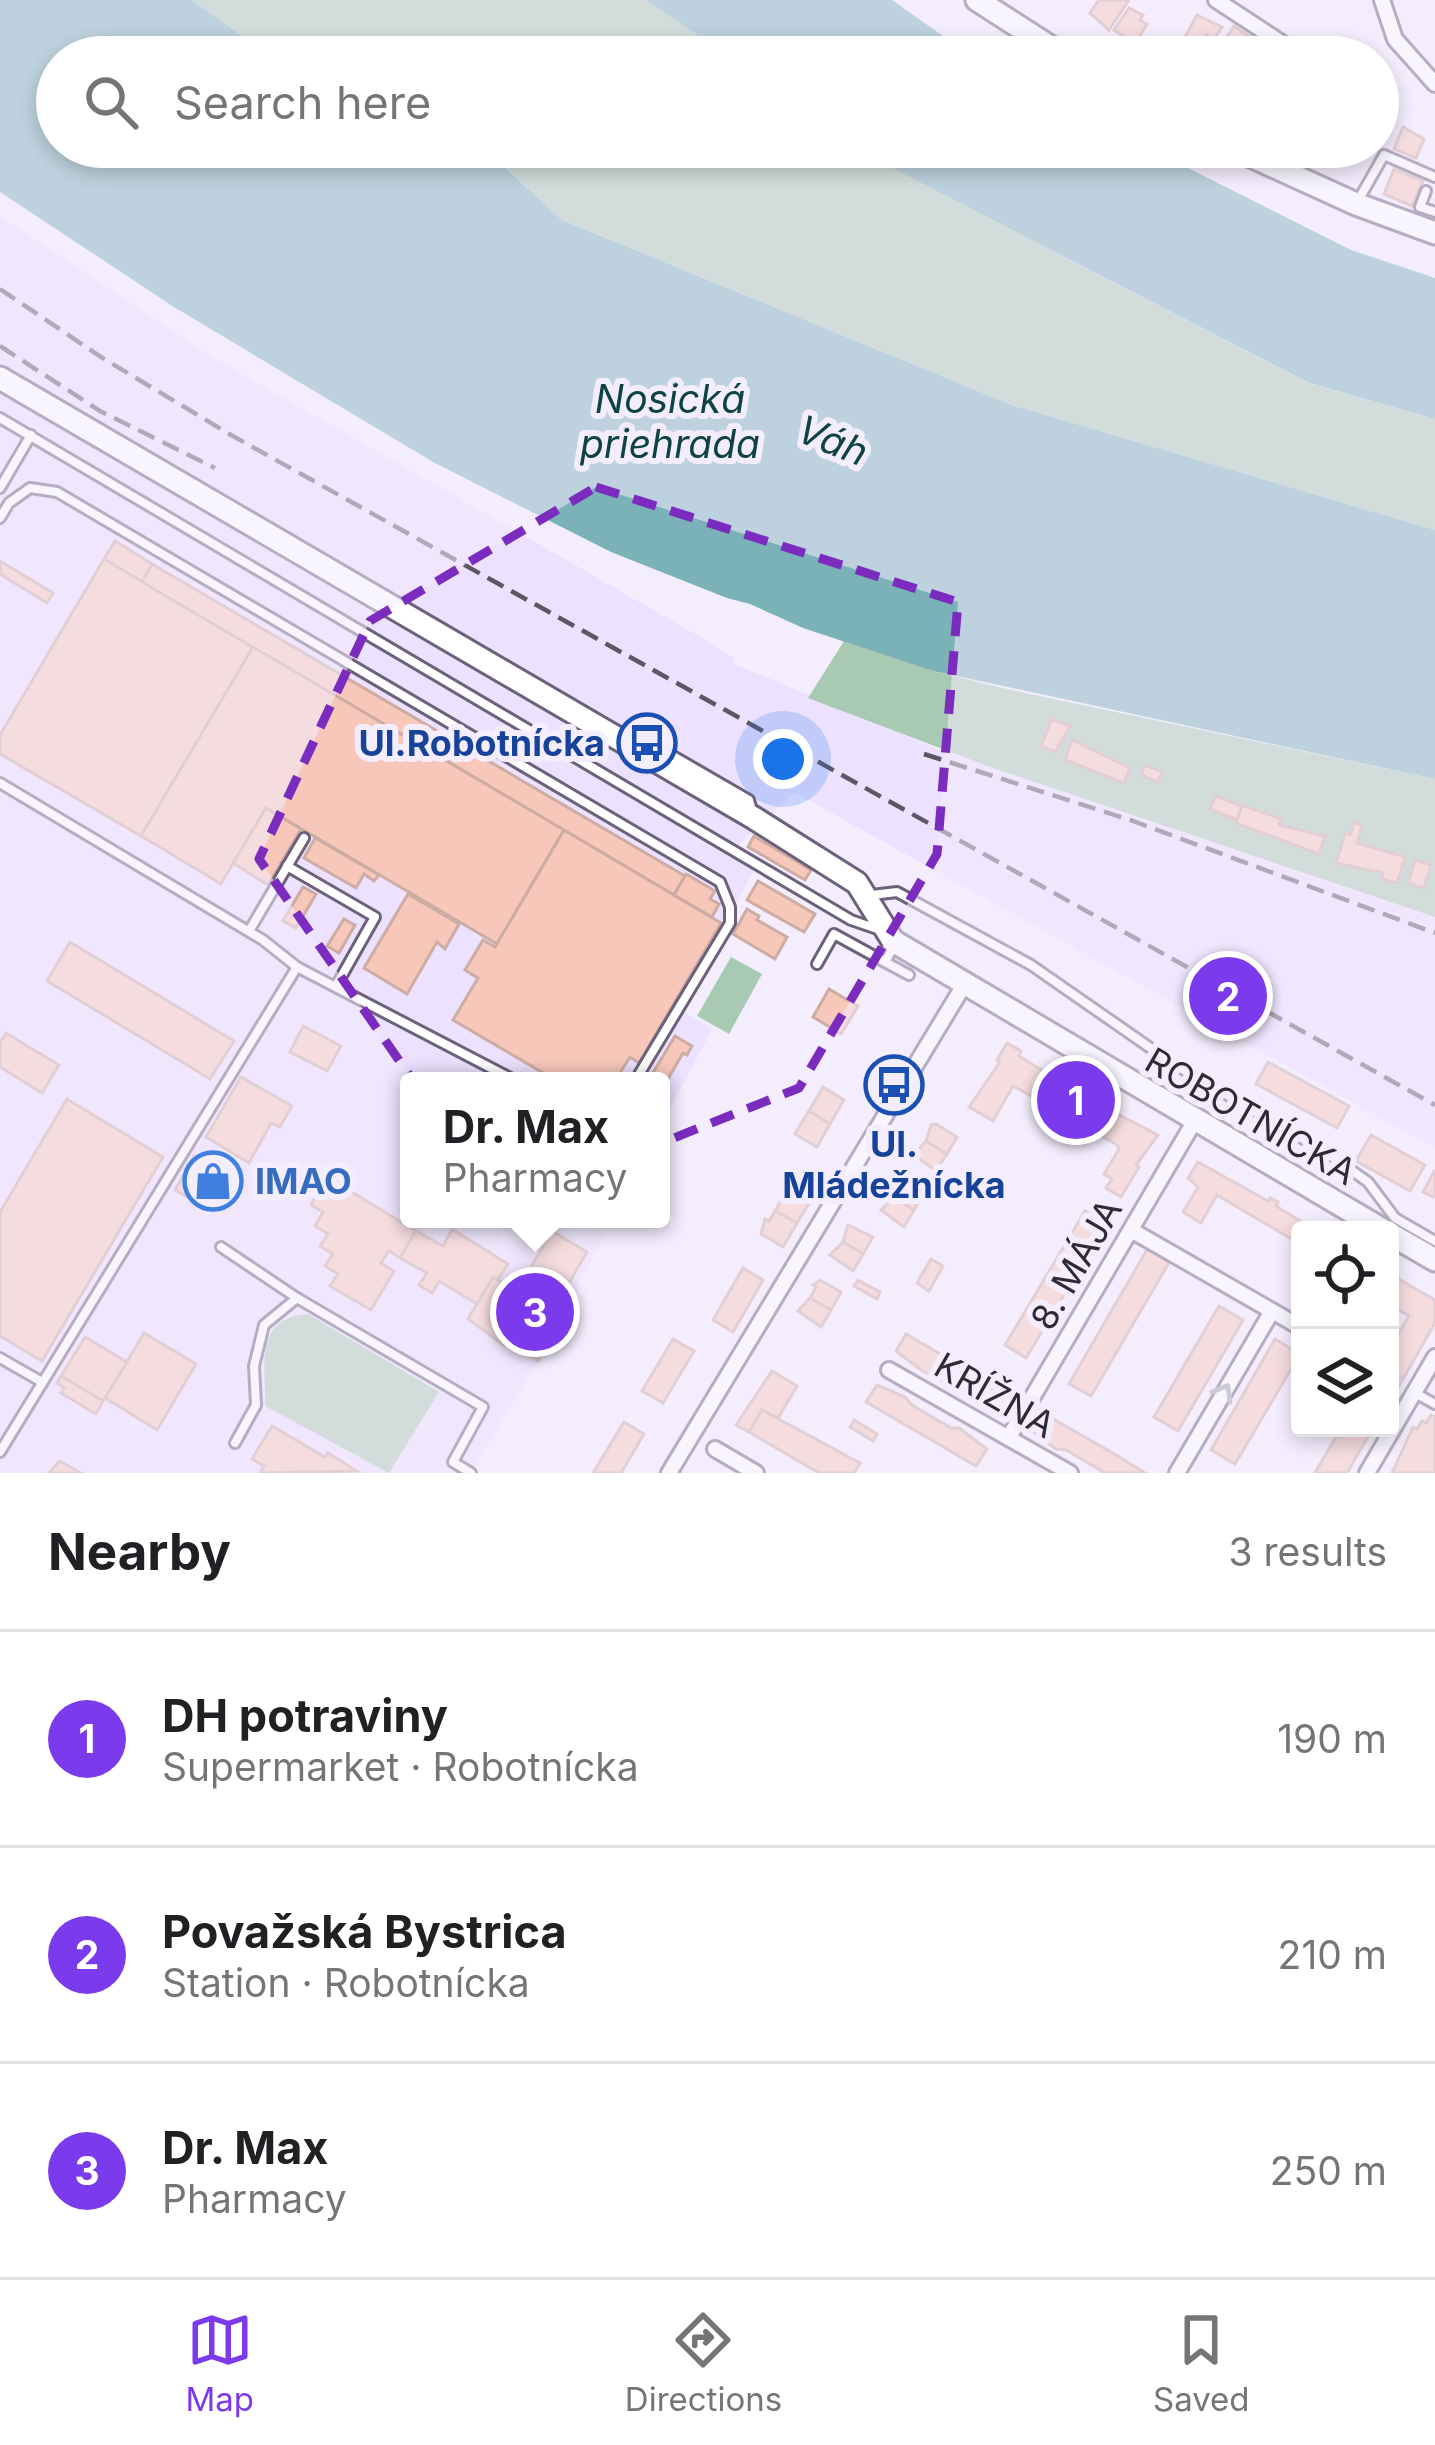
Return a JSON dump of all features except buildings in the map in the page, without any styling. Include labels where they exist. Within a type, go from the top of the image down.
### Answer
[{"type":"street","points":[[977,0],[1013,10],[1042,36]]},
{"type":"street","points":[[1216,0],[1271,36]]},
{"type":"street","points":[[1382,0],[1394,36]]},
{"type":"street","points":[[1399,44],[1435,85]]},
{"type":"street","points":[[1277,168],[1435,233]]},
{"type":"street","points":[[0,377],[634,747],[857,883],[868,896],[889,945]]},
{"type":"street","name":"ROBOTNÍCKA","points":[[889,945],[1375,1221]]},
{"type":"street","points":[[669,1473],[964,985]]},
{"type":"street","name":"8. MÁJA","points":[[1010,1437],[1194,1122]]},
{"type":"street","points":[[1131,1229],[1291,1323]]},
{"type":"street","name":"ROBOTNÍCKA","points":[[1399,1236],[1435,1261]]},
{"type":"street","points":[[1177,1473],[1272,1311]]},
{"type":"street","points":[[1367,1473],[1407,1388],[1435,1357]]},
{"type":"street","name":"KRÍŽNA","points":[[890,1370],[1070,1473]]},
{"type":"street","points":[[716,1449],[756,1473]]},
{"type":"lane","points":[[1399,161],[1434,176],[1431,193],[1420,207],[1435,212]]},
{"type":"lane","points":[[1356,204],[1377,168]]},
{"type":"lane","points":[[0,418],[850,920],[889,945],[909,975]]},
{"type":"lane","points":[[0,488],[31,435]]},
{"type":"lane","points":[[0,518],[9,503],[30,488],[57,492],[720,882],[730,907],[730,923],[640,1072]]},
{"type":"lane","points":[[0,783],[249,931],[297,968],[499,1072]]},
{"type":"lane","points":[[249,931],[304,838]]},
{"type":"lane","points":[[287,866],[376,917],[336,986]]},
{"type":"lane","points":[[868,896],[897,892],[1031,965],[1172,1063],[1368,1182],[1385,1221]]},
{"type":"lane","points":[[817,964],[833,934],[889,945]]},
{"type":"lane","points":[[0,1452],[297,968]]},
{"type":"lane","points":[[1399,1231],[1435,1241]]},
{"type":"lane","points":[[220,1247],[483,1407],[453,1462],[471,1473]]},
{"type":"lane","points":[[235,1443],[256,1405],[254,1366],[265,1324],[297,1298]]},
{"type":"lane","points":[[0,1358],[42,1382]]},
{"type":"lane","points":[[1407,1388],[1435,1404]]},
{"type":"highlighted area","points":[[596,487],[958,602],[937,854],[799,1088],[501,1207],[259,859],[370,621]]},
{"type":"shaded area","points":[[192,0],[646,0],[698,36],[242,36]]},
{"type":"shaded area","points":[[506,168],[893,168],[1308,383],[1435,419],[1435,530],[1012,405],[562,220]]},
{"type":"shaded area","points":[[0,216],[217,360],[704,639],[734,658],[732,663],[935,748],[1435,917],[1435,1148],[794,792],[739,844],[759,860],[681,1010],[712,1029],[670,1109],[670,1072],[400,1072],[400,1228],[607,1228],[550,1342],[471,1473],[0,1473]]},
{"type":"shaded area","points":[[844,641],[1002,688],[1435,779],[1435,917],[990,767],[808,698]]},
{"type":"shaded area","points":[[731,957],[762,974],[729,1034],[697,1016]]},
{"type":"shaded area","points":[[308,1314],[439,1392],[389,1473],[265,1406],[270,1334],[290,1317]]},
{"type":"water","name":"Nosická priehrada","points":[[0,0],[192,0],[242,36],[36,36],[36,168],[506,168],[562,220],[1012,405],[1435,530],[1435,779],[933,671],[803,628],[611,552],[433,462],[174,307],[0,192]]},
{"type":"water","points":[[646,0],[892,0],[943,36],[698,36]]},
{"type":"water","points":[[1188,168],[1351,250],[1435,278],[1435,419],[1309,383],[894,169]]},
{"type":"railway","points":[[0,289],[231,435],[1435,1105]]},
{"type":"railway","points":[[0,346],[100,411],[215,468]]},
{"type":"railway","points":[[924,754],[1133,821],[1435,933]]},
{"type":"place","name":"Ul.Robotnícka","points":[[647,743]]},
{"type":"place","name":"Považská Bystrica","points":[[1228,996]]},
{"type":"place","name":"Ul. Mládežnícka","points":[[894,1085]]},
{"type":"place","name":"DH potraviny","points":[[1076,1100]]},
{"type":"place","name":"IMAO","points":[[213,1181]]},
{"type":"place","name":"Dr. Max","points":[[535,1312]]},
{"type":"water label","name":"Váh","points":[[833,440]]}]
